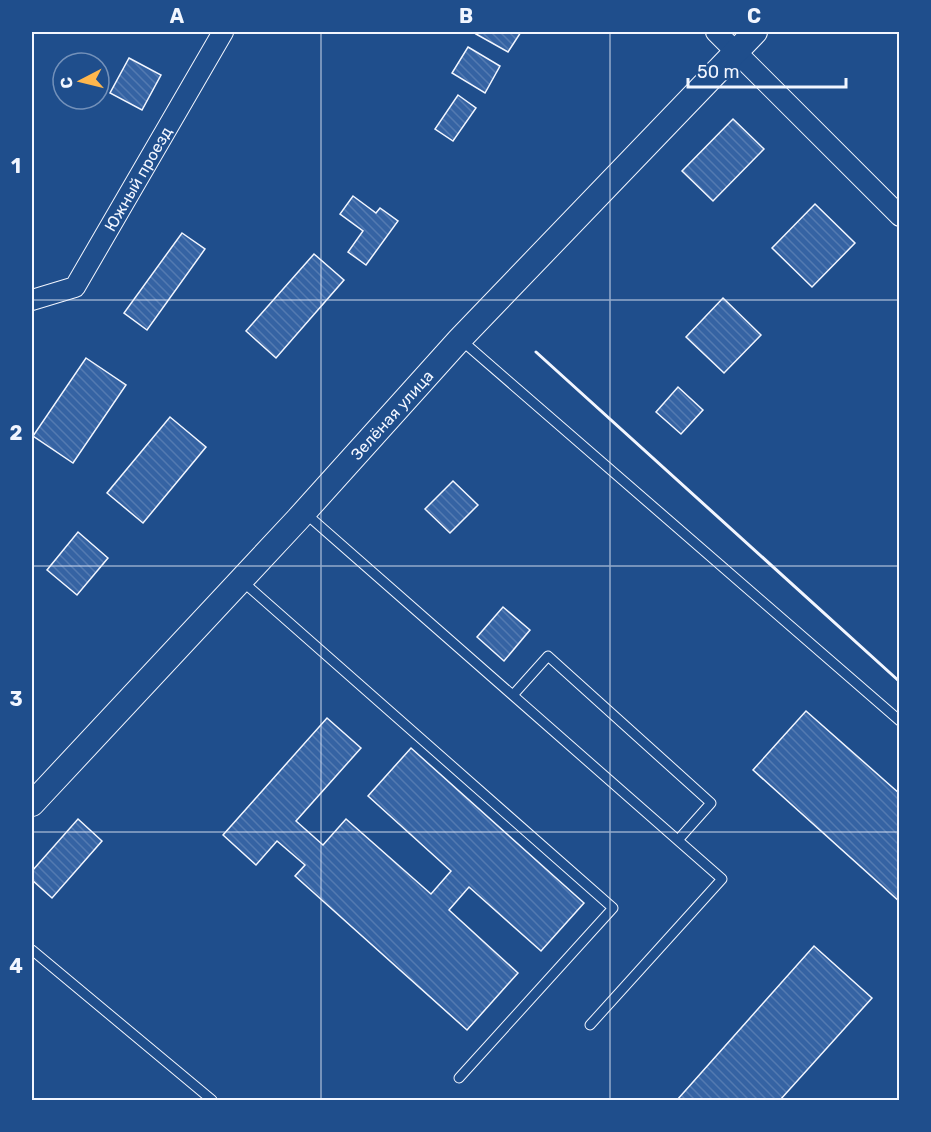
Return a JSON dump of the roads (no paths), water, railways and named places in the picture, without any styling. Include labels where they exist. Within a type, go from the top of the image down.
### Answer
[{"type":"street","name":"Южный проезд","points":[[32,300],[75,287],[223,32]]},
{"type":"street","points":[[717,32],[900,216]]},
{"type":"street","name":"Зелёная улица","points":[[32,804],[304,512],[460,339],[754,32]]},
{"type":"lane","points":[[460,339],[900,721]]},
{"type":"lane","points":[[304,512],[723,879],[590,1025]]},
{"type":"lane","points":[[241,580],[613,908],[459,1078]]},
{"type":"lane","points":[[513,695],[548,656],[711,803],[678,840]]},
{"type":"lane","points":[[32,950],[212,1101]]}]
